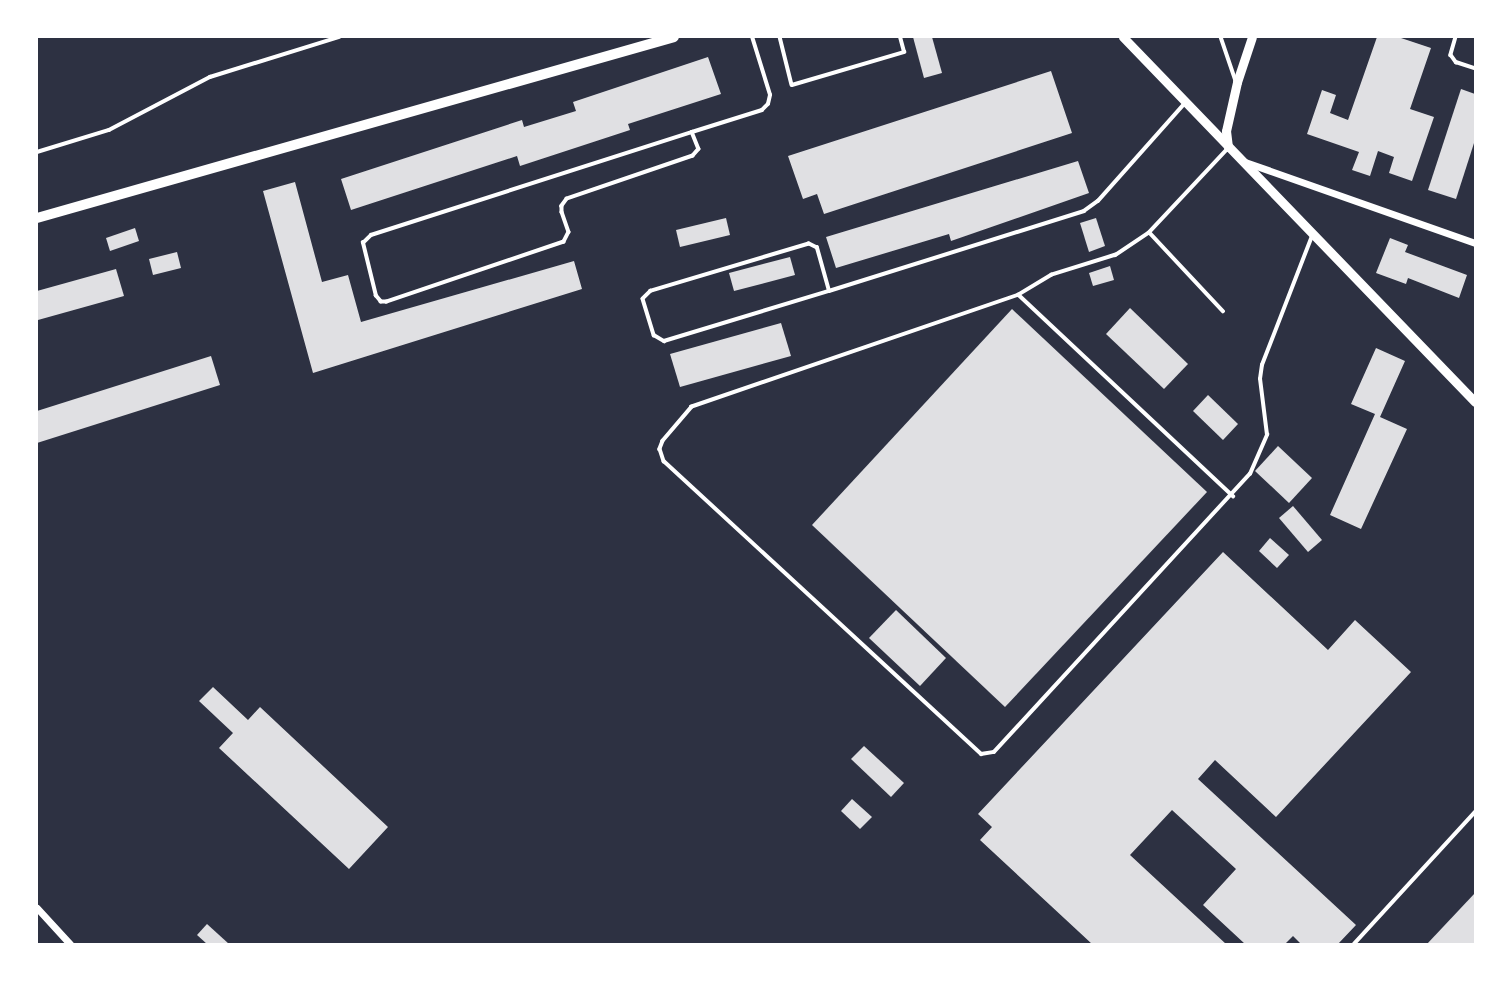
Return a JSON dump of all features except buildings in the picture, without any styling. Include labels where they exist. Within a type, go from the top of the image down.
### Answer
[{"type":"main road","points":[[37,218],[674,37]]},
{"type":"street","points":[[1123,37],[1475,402]]},
{"type":"street","points":[[1228,148],[1226,131],[1237,82],[1252,37]]},
{"type":"street","points":[[1241,161],[1475,243]]},
{"type":"street","points":[[37,908],[70,944]]},
{"type":"lane","points":[[37,152],[108,130],[210,77],[339,37]]},
{"type":"lane","points":[[692,132],[699,149],[693,156],[566,199],[562,212],[569,232],[564,242],[387,302],[381,302],[376,296],[363,243],[371,235],[692,132],[762,110],[768,104],[770,95],[752,37]]},
{"type":"lane","points":[[780,37],[792,85],[904,52],[900,37]]},
{"type":"lane","points":[[1221,37],[1237,82]]},
{"type":"lane","points":[[1456,37],[1451,55],[1456,62],[1475,68]]},
{"type":"lane","points":[[828,291],[817,248],[809,244],[651,290],[643,299],[654,335],[664,341],[828,291],[1084,211],[1098,201],[1184,103]]},
{"type":"lane","points":[[1228,148],[1149,233],[1116,255],[1052,275],[1019,295],[692,407],[663,441],[662,456],[981,754],[994,752],[1233,496],[1250,474],[1267,435],[1260,379],[1262,365],[1312,235]]},
{"type":"lane","points":[[1149,233],[1223,311]]},
{"type":"lane","points":[[1019,295],[1233,496]]},
{"type":"lane","points":[[1354,944],[1475,811]]}]
